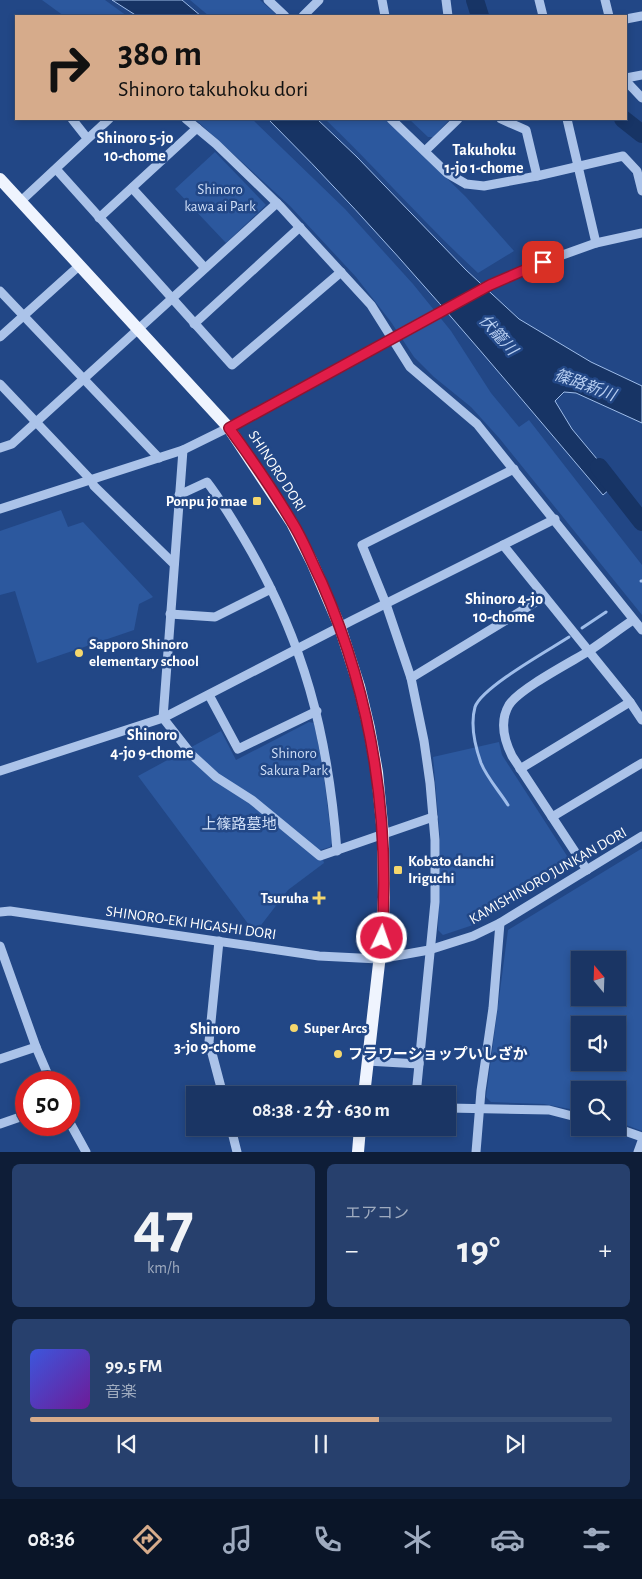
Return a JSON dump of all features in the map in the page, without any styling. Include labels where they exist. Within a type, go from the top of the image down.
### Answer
[{"type":"main road","name":"SHINORO DORI","points":[[0,179],[229,428],[292,523],[312,562],[340,627],[370,728],[377,772],[383,835],[384,897],[365,1086]]},
{"type":"main road","points":[[358,1152],[359,1136]]},
{"type":"street","points":[[268,0],[284,15]]},
{"type":"street","points":[[304,15],[319,0]]},
{"type":"street","points":[[382,0],[385,15]]},
{"type":"street","points":[[446,0],[448,15]]},
{"type":"street","points":[[539,0],[543,15]]},
{"type":"street","points":[[605,0],[609,15]]},
{"type":"street","points":[[627,19],[642,16]]},
{"type":"street","points":[[627,79],[642,75]]},
{"type":"street","points":[[627,80],[642,98]]},
{"type":"street","points":[[73,120],[87,138]]},
{"type":"street","points":[[21,201],[108,120]]},
{"type":"street","points":[[187,120],[277,203],[372,305],[410,367],[477,424],[642,630]]},
{"type":"street","points":[[393,120],[447,173],[466,184],[484,186],[623,156],[636,171],[642,191]]},
{"type":"street","points":[[425,152],[457,120]]},
{"type":"street","points":[[503,120],[526,130],[537,176]]},
{"type":"street","points":[[567,120],[596,243]]},
{"type":"street","points":[[99,218],[197,128]]},
{"type":"street","points":[[56,169],[232,365],[341,272]]},
{"type":"street","points":[[132,188],[205,268]]},
{"type":"street","points":[[0,448],[12,444],[277,203]]},
{"type":"street","points":[[194,324],[300,227]]},
{"type":"street","points":[[0,509],[183,450],[229,428],[490,285],[543,262],[596,243],[642,233]]},
{"type":"street","points":[[0,337],[80,265]]},
{"type":"street","points":[[0,291],[159,458]]},
{"type":"street","points":[[0,384],[91,480],[94,486],[174,564]]},
{"type":"street","points":[[183,450],[163,718],[192,756],[216,776],[252,800],[320,856],[433,817]]},
{"type":"street","points":[[417,1086],[435,902],[433,817],[424,741],[411,678],[386,604],[362,545],[514,469]]},
{"type":"street","points":[[179,494],[206,482],[225,507],[260,566],[298,649],[317,711],[330,780],[337,850]]},
{"type":"street","points":[[0,771],[163,718],[555,520]]},
{"type":"street","points":[[503,545],[630,702],[642,720]]},
{"type":"street","points":[[170,614],[216,617],[271,589]]},
{"type":"street","points":[[411,678],[544,597]]},
{"type":"street","points":[[587,870],[520,769],[505,743],[503,730],[505,717],[510,704],[522,692],[588,651],[633,620]]},
{"type":"street","points":[[209,695],[238,749],[317,711]]},
{"type":"street","points":[[520,769],[630,702]]},
{"type":"street","points":[[552,817],[642,763]]},
{"type":"street","name":"KAMISHINORO JUNKAN DORI","points":[[379,959],[429,950],[473,936],[500,923],[642,836]]},
{"type":"street","name":"SHINORO-EKI HIGASHI DORI","points":[[0,912],[20,912],[319,956],[379,959]]},
{"type":"street","points":[[476,1152],[493,1008],[500,923]]},
{"type":"street","points":[[219,941],[209,1042],[221,1086]]},
{"type":"street","points":[[0,946],[46,1071]]},
{"type":"street","points":[[0,1059],[36,1046]]},
{"type":"street","points":[[367,1061],[419,1064]]},
{"type":"street","points":[[456,1108],[549,1110],[571,1116]]},
{"type":"street","points":[[0,1124],[15,1119]]},
{"type":"street","points":[[626,1131],[642,1137]]},
{"type":"street","points":[[77,1136],[86,1152]]},
{"type":"street","points":[[233,1136],[237,1152]]},
{"type":"street","points":[[638,1152],[642,1141]]},
{"type":"green space","points":[[42,0],[105,0],[126,15],[63,15]]},
{"type":"green space","points":[[190,0],[260,0],[277,15],[208,15]]},
{"type":"green space","points":[[196,120],[253,120],[345,209],[413,284],[451,331],[491,393],[519,427],[529,420],[642,565],[642,615],[500,439],[471,407],[434,377],[414,357],[391,322],[356,277],[290,206]]},
{"type":"green space","points":[[326,120],[387,120],[466,197],[514,251],[478,273]]},
{"type":"green space","points":[[410,120],[449,120],[433,137],[428,137]]},
{"type":"green space","name":"Shinoro kawa ai Park","points":[[215,152],[266,205],[226,243],[175,189]]},
{"type":"green space","points":[[61,510],[68,527],[83,522],[153,597],[139,604],[134,630],[37,663],[15,591],[0,595],[0,531]]},
{"type":"green space","name":"上篠路墓地","points":[[309,722],[314,723],[323,769],[332,843],[330,847],[320,850],[324,863],[288,890],[255,933],[138,776],[221,731],[236,760]]},
{"type":"green space","points":[[499,742],[502,755],[569,859],[568,870],[473,925],[443,935],[438,930],[440,838],[433,757]]},
{"type":"green space","points":[[642,849],[642,1131],[626,1125],[626,1081],[571,1081],[571,1109],[544,1104],[491,1102],[486,1097],[508,930]]},
{"type":"water","points":[[112,0],[182,0],[200,15],[135,15]]},
{"type":"water","name":"篠路新川","points":[[269,120],[318,120],[357,157],[466,270],[519,319],[591,362],[642,386],[642,423],[576,393],[564,392],[555,401],[572,429],[617,483],[603,495],[398,256]]},
{"type":"waterway","points":[[475,0],[480,15]]},
{"type":"waterway","points":[[624,120],[642,134]]},
{"type":"waterway","name":"伏籠川","points":[[599,467],[642,522]]},
{"type":"waterway","points":[[582,628],[606,612]]},
{"type":"waterway","points":[[508,805],[481,763],[474,735],[475,707],[480,699],[503,679],[569,637]]},
{"type":"place","name":"Ponpu jo mae","points":[[257,501]]},
{"type":"place","name":"Sapporo Shinoro elementary school","points":[[79,653]]},
{"type":"place","name":"Kobato danchi Iriguchi","points":[[398,870]]},
{"type":"place","name":"Tsuruha","points":[[319,898]]},
{"type":"place","name":"Super Arcs","points":[[294,1028]]},
{"type":"place","name":"フラワーショップいしざか","points":[[338,1054]]},
{"type":"district","name":"Shinoro 5-jo 10-chome","points":[[135,147]]},
{"type":"district","name":"Takuhoku 1-jo 1-chome","points":[[484,159]]},
{"type":"district","name":"Shinoro 4-jo 10-chome","points":[[504,608]]},
{"type":"district","name":"Shinoro 4-jo 9-chome","points":[[152,744]]},
{"type":"district","name":"Shinoro 3-jo 9-chome","points":[[215,1038]]},
{"type":"route","points":[[382,938],[384,860],[382,815],[377,772],[370,728],[346,642],[312,562],[292,523],[229,428],[490,285],[543,262]]},
{"type":"park label","name":"Shinoro Sakura Park","points":[[294,762]]}]
